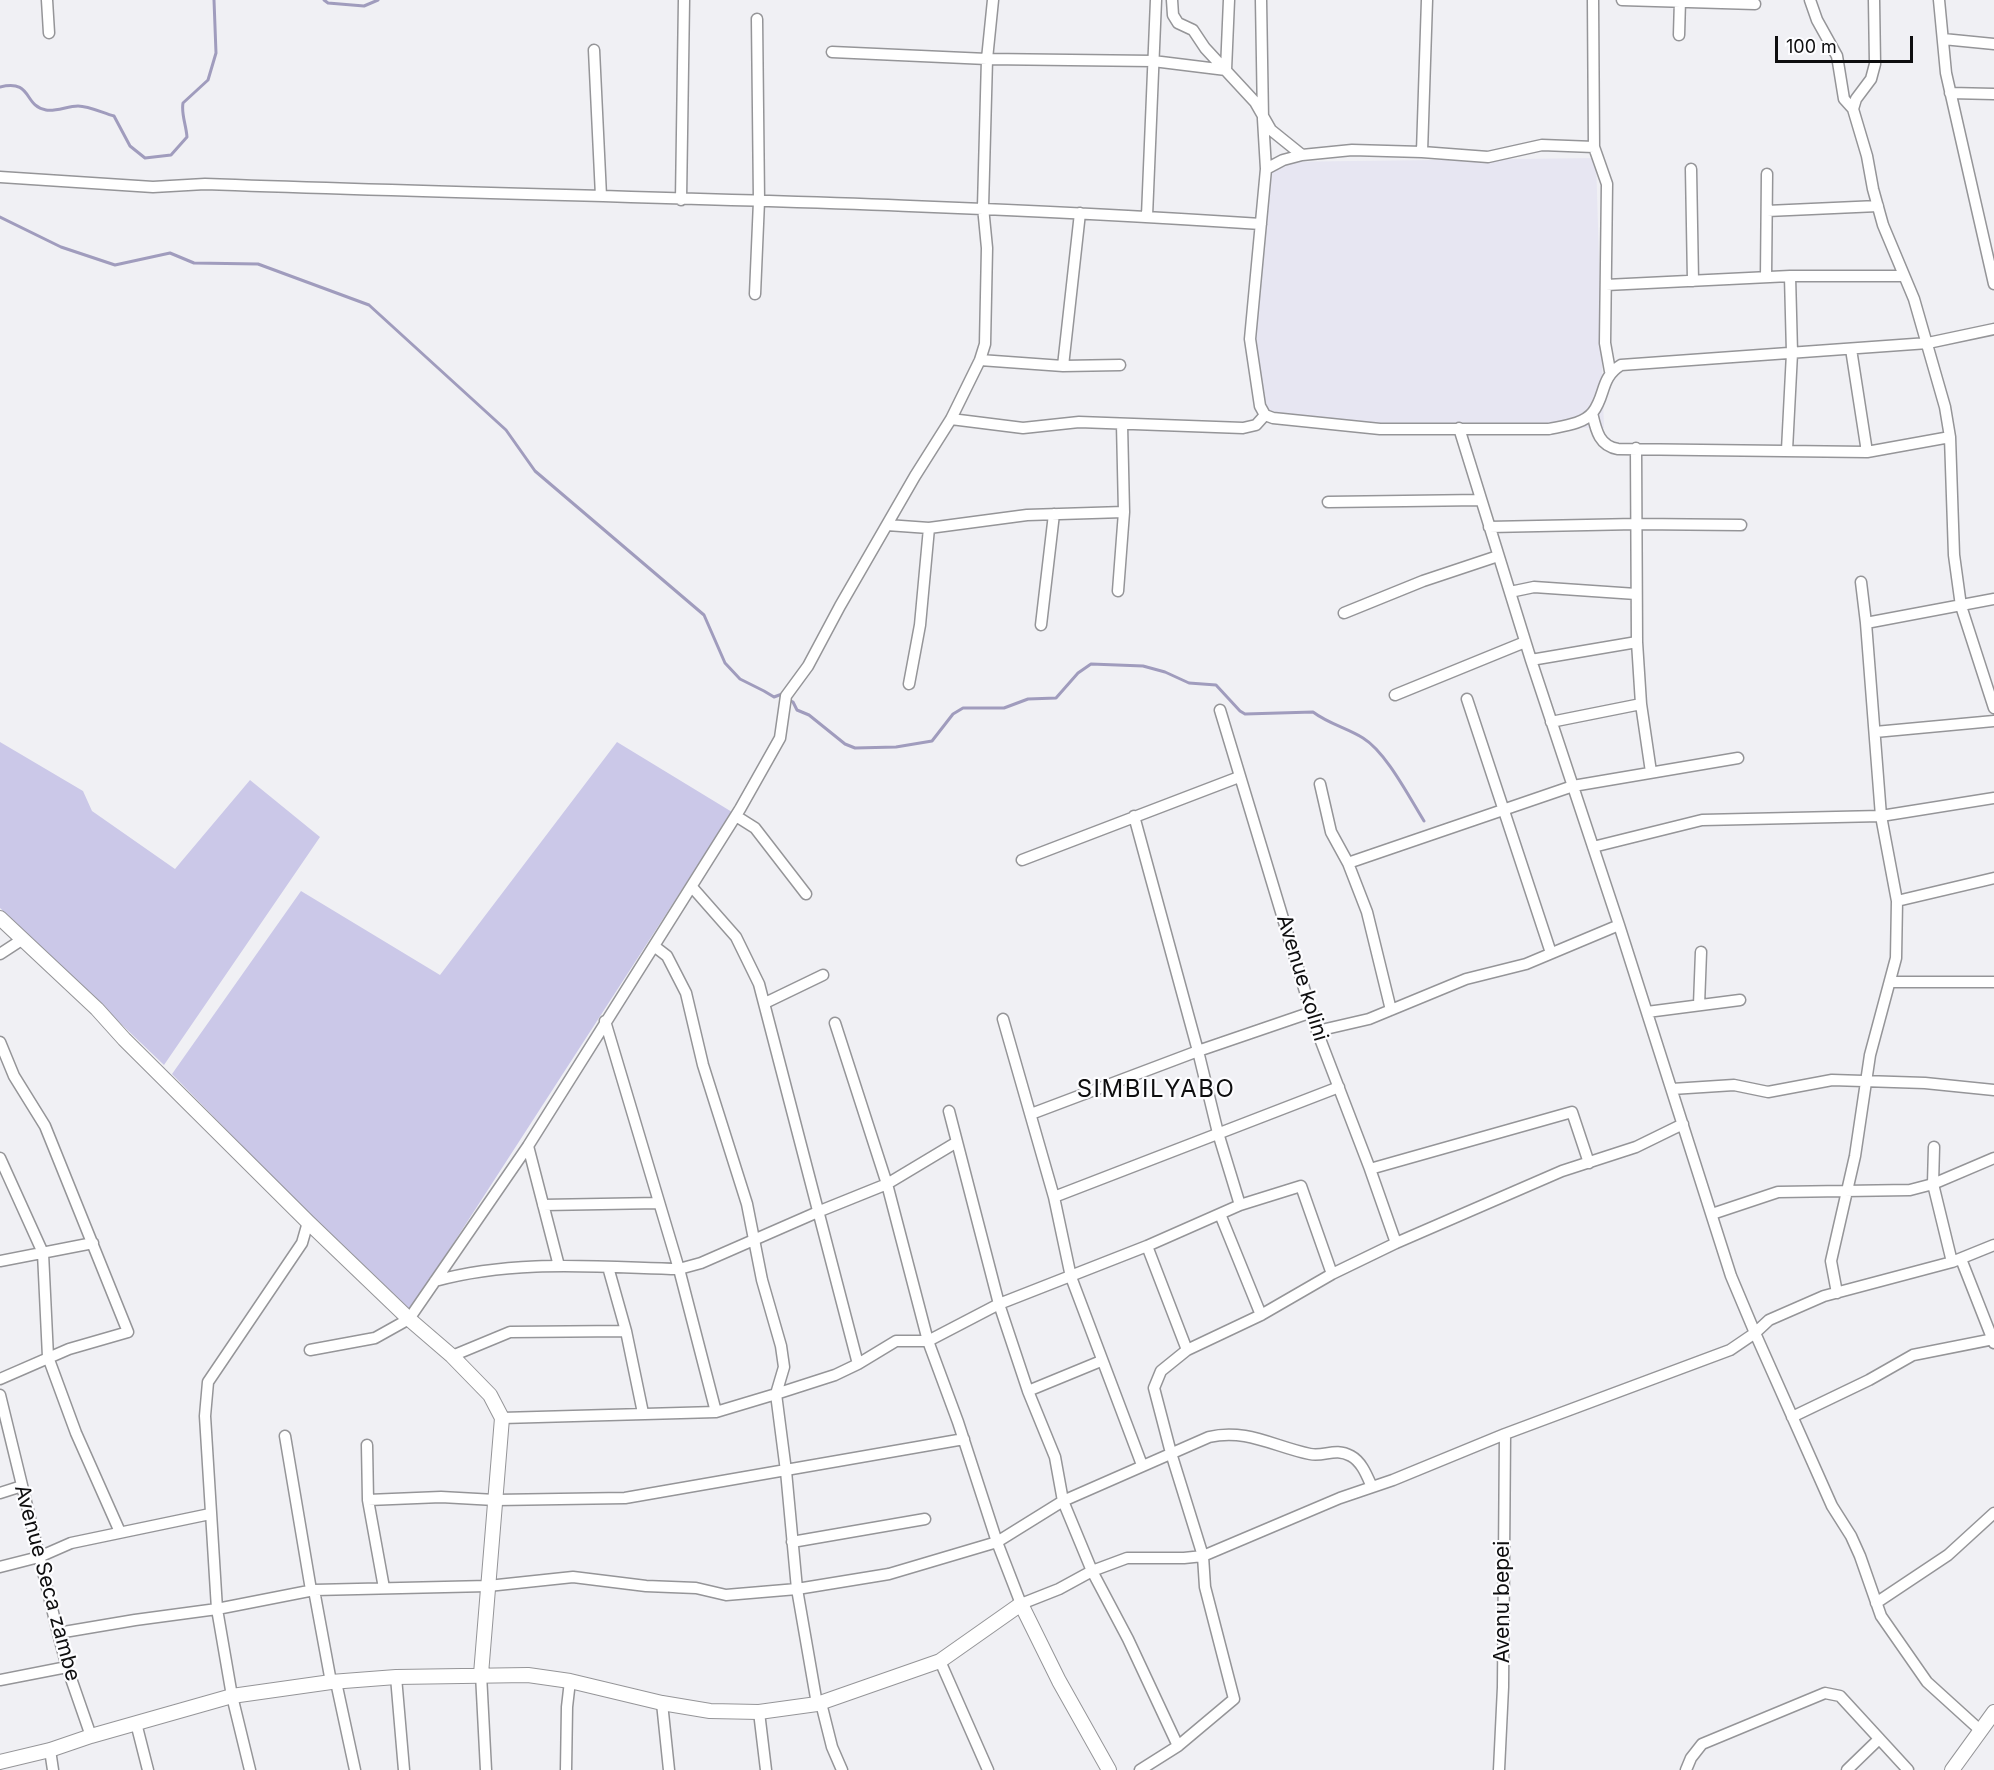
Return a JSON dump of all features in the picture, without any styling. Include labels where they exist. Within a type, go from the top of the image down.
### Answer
[{"type":"street","points":[[47,0],[49,33]]},
{"type":"street","points":[[681,200],[684,0]]},
{"type":"street","points":[[310,1350],[375,1338],[409,1319],[528,1146],[736,816],[780,738],[786,696],[808,666],[915,476],[951,419],[980,360],[985,344],[987,248],[983,207],[987,59],[993,0]]},
{"type":"street","points":[[1147,216],[1156,0]]},
{"type":"street","points":[[1172,0],[1173,15],[1178,23],[1193,30],[1205,48],[1255,102],[1271,130],[1302,155]]},
{"type":"street","points":[[1226,70],[1229,0]]},
{"type":"street","points":[[1261,0],[1266,169],[1250,339],[1260,406],[1265,415],[1273,418],[1380,429],[1549,429],[1576,423],[1592,413],[1610,371],[1605,343],[1607,184],[1594,147],[1593,0]]},
{"type":"street","points":[[1422,152],[1427,0]]},
{"type":"street","points":[[1622,0],[1755,4]]},
{"type":"street","points":[[1810,0],[1817,20],[1837,56],[1844,99],[1853,109],[1868,156],[1883,225],[1914,299],[1945,407],[1950,437],[1954,555],[1961,606],[1994,708]]},
{"type":"street","points":[[1853,109],[1856,99],[1871,79],[1875,64],[1874,0]]},
{"type":"street","points":[[1939,0],[1946,73],[1994,284]]},
{"type":"street","points":[[1679,35],[1680,1]]},
{"type":"street","points":[[755,294],[759,201],[757,19]]},
{"type":"street","points":[[1943,39],[1994,44]]},
{"type":"street","points":[[594,50],[601,196]]},
{"type":"street","points":[[832,52],[987,59],[1153,62],[1226,70]]},
{"type":"street","points":[[1950,93],[1994,94]]},
{"type":"street","points":[[1266,169],[1283,160],[1302,155],[1352,150],[1488,157],[1542,145],[1594,147]]},
{"type":"street","points":[[1691,169],[1693,281]]},
{"type":"street","points":[[1766,277],[1767,174]]},
{"type":"street","points":[[0,177],[153,187],[205,184],[681,200],[983,207],[1261,224]]},
{"type":"street","points":[[1767,212],[1878,206]]},
{"type":"street","points":[[1063,366],[1080,213]]},
{"type":"street","points":[[1606,285],[1790,276],[1904,276]]},
{"type":"street","points":[[1787,450],[1792,353],[1790,276]]},
{"type":"street","points":[[1610,371],[1621,365],[1928,343],[1994,329]]},
{"type":"street","points":[[1851,349],[1867,452]]},
{"type":"street","points":[[980,360],[1063,366],[1120,365]]},
{"type":"street","points":[[1592,413],[1601,441],[1609,448],[1867,452],[1950,437]]},
{"type":"street","points":[[951,419],[1023,428],[1079,422],[1243,428],[1256,425],[1265,415]]},
{"type":"street","points":[[1118,591],[1124,512],[1122,424]]},
{"type":"street","points":[[1459,428],[1525,642],[1731,1276],[1832,1506],[1851,1536],[1881,1616],[1927,1682],[1982,1731]]},
{"type":"street","points":[[1636,448],[1637,642],[1641,704],[1651,771]]},
{"type":"street","points":[[1328,502],[1481,500]]},
{"type":"street","points":[[887,525],[929,528],[1027,515],[1124,512]]},
{"type":"street","points":[[1041,625],[1054,514]]},
{"type":"street","points":[[1489,527],[1636,524],[1741,525]]},
{"type":"street","points":[[909,684],[920,625],[929,528]]},
{"type":"street","points":[[1344,613],[1423,581],[1498,556]]},
{"type":"street","points":[[1837,1293],[1831,1261],[1856,1153],[1870,1055],[1896,958],[1897,902],[1881,816],[1861,582]]},
{"type":"street","points":[[1510,592],[1534,587],[1636,594]]},
{"type":"street","points":[[1866,623],[1994,599]]},
{"type":"street","points":[[1395,695],[1525,642]]},
{"type":"street","points":[[1531,660],[1637,642]]},
{"type":"street","points":[[1467,699],[1551,953]]},
{"type":"street","points":[[1551,722],[1641,704]]},
{"type":"street","name":"Avenue kolini","points":[[1220,710],[1317,1031],[1396,1243]]},
{"type":"street","points":[[1875,732],[1994,721]]},
{"type":"street","points":[[1348,863],[1573,786],[1738,758]]},
{"type":"street","points":[[1022,860],[1239,777]]},
{"type":"street","points":[[1320,784],[1331,832],[1348,863],[1367,912],[1391,1010]]},
{"type":"street","points":[[1593,847],[1702,820],[1881,816],[1994,798]]},
{"type":"street","points":[[736,816],[755,828],[806,894]]},
{"type":"street","points":[[1134,816],[1218,1133],[1240,1205]]},
{"type":"street","points":[[1897,902],[1994,878]]},
{"type":"street","points":[[693,887],[736,937],[759,984],[820,1211],[858,1364]]},
{"type":"street","points":[[0,918],[97,1010],[124,1040],[308,1222],[409,1319],[452,1356],[490,1395],[502,1418],[481,1674],[486,1770]]},
{"type":"street","points":[[1317,1031],[1369,1019],[1466,980],[1527,964],[1619,926]]},
{"type":"street","points":[[0,954],[23,939]]},
{"type":"street","points":[[654,945],[667,956],[686,993],[703,1065],[747,1204],[756,1240],[762,1281],[781,1346],[784,1367],[776,1394],[797,1589],[819,1704],[832,1747],[842,1770]]},
{"type":"street","points":[[1699,1005],[1701,952]]},
{"type":"street","points":[[765,1003],[823,975]]},
{"type":"street","points":[[1890,982],[1994,982]]},
{"type":"street","points":[[1647,1012],[1740,1000]]},
{"type":"street","points":[[1031,1114],[1198,1051],[1312,1012]]},
{"type":"street","points":[[1003,1019],[1054,1197],[1071,1277],[1142,1466]]},
{"type":"street","points":[[605,1021],[680,1269],[716,1412]]},
{"type":"street","points":[[835,1023],[887,1184],[928,1341],[964,1440],[997,1542],[1021,1604],[1059,1681],[1109,1770]]},
{"type":"street","points":[[0,1042],[14,1076],[45,1125],[128,1332],[69,1349],[0,1379]]},
{"type":"street","points":[[1672,1089],[1734,1084],[1768,1092],[1832,1080],[1925,1083],[1994,1090]]},
{"type":"street","points":[[1054,1197],[1339,1087]]},
{"type":"street","points":[[949,1111],[999,1304],[1028,1391],[1055,1457],[1063,1501],[1092,1571],[1128,1639],[1178,1746]]},
{"type":"street","points":[[1370,1169],[1572,1112],[1589,1163]]},
{"type":"street","points":[[1140,1770],[1178,1746],[1234,1699],[1205,1587],[1203,1556],[1171,1453],[1154,1388],[1161,1371],[1187,1350],[1261,1315],[1332,1274],[1396,1243],[1553,1175],[1636,1147],[1683,1124]]},
{"type":"street","points":[[435,1281],[475,1272],[527,1265],[680,1269],[701,1263],[887,1184],[957,1142]]},
{"type":"street","points":[[528,1146],[559,1266]]},
{"type":"street","points":[[1792,1417],[1869,1380],[1913,1355],[1993,1340],[1956,1260],[1933,1184],[1934,1147]]},
{"type":"street","points":[[0,1158],[43,1252],[48,1357],[76,1433],[120,1532]]},
{"type":"street","points":[[1712,1214],[1778,1192],[1910,1190],[1933,1184],[1994,1158]]},
{"type":"street","points":[[502,1418],[716,1412],[835,1375],[896,1341],[928,1341],[999,1304],[1147,1246],[1240,1205],[1301,1186],[1332,1274]]},
{"type":"street","points":[[543,1205],[659,1203]]},
{"type":"street","points":[[1220,1214],[1261,1315]]},
{"type":"street","points":[[250,1770],[232,1696],[217,1609],[205,1416],[208,1382],[302,1243],[308,1222]]},
{"type":"street","points":[[0,1262],[93,1243]]},
{"type":"street","points":[[0,1762],[50,1750],[232,1696],[334,1682],[396,1677],[528,1675],[570,1681],[662,1703],[710,1711],[759,1712],[819,1704],[940,1661],[1021,1604],[1059,1589],[1092,1571],[1127,1558],[1203,1556],[1288,1519],[1393,1480],[1505,1434],[1730,1350],[1769,1320],[1824,1296],[1956,1260],[1994,1245]]},
{"type":"street","points":[[1147,1246],[1187,1350]]},
{"type":"street","points":[[608,1267],[626,1331],[643,1413]]},
{"type":"street","points":[[452,1356],[510,1332],[626,1331]]},
{"type":"street","points":[[1028,1391],[1101,1361]]},
{"type":"street","name":"Avenue Seca zambe","points":[[0,1395],[67,1667],[91,1736]]},
{"type":"street","points":[[58,1633],[217,1609],[313,1590],[488,1586],[573,1577],[646,1586],[696,1588],[726,1595],[797,1589],[890,1575],[997,1542],[1063,1501],[1209,1437],[1233,1433],[1312,1454],[1338,1451],[1353,1457],[1366,1472],[1372,1487]]},
{"type":"street","name":"Avenu bepei","points":[[1499,1770],[1503,1688],[1505,1434]]},
{"type":"street","points":[[285,1436],[313,1590],[355,1770]]},
{"type":"street","points":[[368,1500],[441,1497],[495,1500],[625,1498],[964,1440]]},
{"type":"street","points":[[367,1445],[368,1500],[384,1588]]},
{"type":"street","points":[[0,1493],[22,1486]]},
{"type":"street","points":[[1876,1603],[1948,1554],[1994,1513]]},
{"type":"street","points":[[0,1567],[39,1557],[71,1543],[210,1514]]},
{"type":"street","points":[[792,1542],[925,1519]]},
{"type":"street","points":[[940,1661],[988,1770]]},
{"type":"street","points":[[0,1680],[67,1667]]},
{"type":"street","points":[[396,1677],[404,1770]]},
{"type":"street","points":[[566,1770],[567,1707],[570,1681]]},
{"type":"street","points":[[1686,1770],[1691,1758],[1702,1744],[1825,1693],[1840,1696],[1908,1770]]},
{"type":"street","points":[[662,1703],[669,1770]]},
{"type":"street","points":[[759,1712],[766,1770]]},
{"type":"street","points":[[1952,1770],[1994,1712]]},
{"type":"street","points":[[136,1723],[148,1770]]},
{"type":"street","points":[[1847,1770],[1879,1739]]},
{"type":"street","points":[[50,1750],[53,1770]]},
{"type":"shaded area","points":[[1596,158],[1604,428],[1385,426],[1266,413],[1254,343],[1273,162]]},
{"type":"shaded area","points":[[0,742],[83,791],[92,811],[175,869],[250,780],[320,837],[164,1065],[0,908]]},
{"type":"shaded area","points":[[617,742],[732,812],[407,1315],[172,1074],[301,891],[440,975]]},
{"type":"waterway","points":[[0,87],[18,87],[34,104],[46,110],[82,106],[114,116],[130,146],[145,158],[171,155],[187,137],[183,103],[208,80],[216,53],[214,0]]},
{"type":"waterway","points":[[324,0],[328,3],[364,6],[378,0]]},
{"type":"waterway","points":[[0,217],[61,247],[115,265],[170,253],[194,263],[258,264],[369,305],[506,430],[535,471],[704,615],[725,663],[740,679],[774,697],[782,694],[785,696]]},
{"type":"waterway","points":[[789,700],[793,702],[797,710],[809,715],[845,744],[855,748],[896,747],[932,741],[953,714],[963,708],[1004,708],[1028,699],[1056,698],[1078,673],[1091,664],[1143,666],[1165,672],[1189,683],[1216,685],[1245,714],[1313,712],[1363,738],[1388,764],[1424,821]]},
{"type":"district","name":"SIMBILYABO","points":[[1156,1090]]}]
